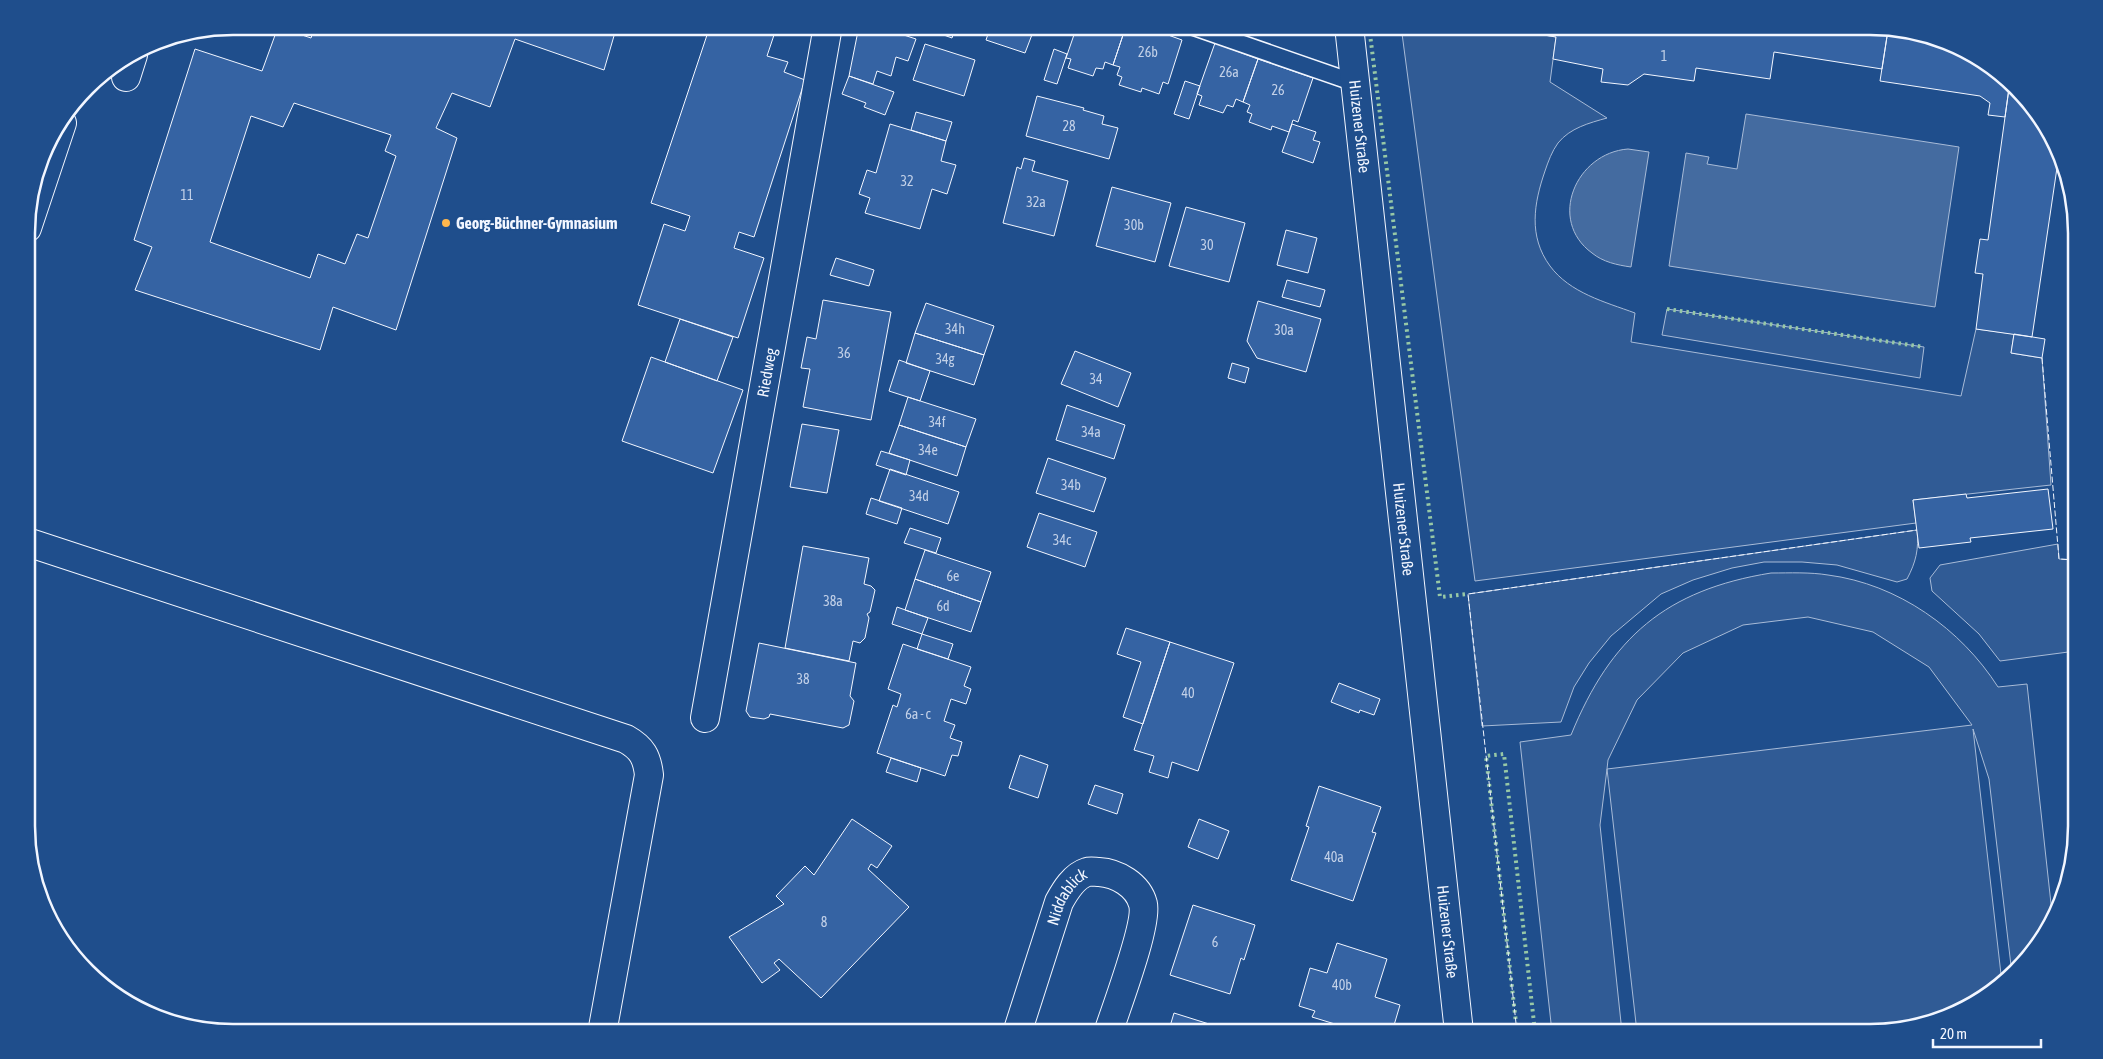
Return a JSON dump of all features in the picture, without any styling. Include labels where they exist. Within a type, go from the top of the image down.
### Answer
[{"type":"street","name":"Riedweg","points":[[705,718],[826,35]]},
{"type":"street","name":"Huizener Straße","points":[[1350,35],[1458,1024]]},
{"type":"street","points":[[41,186],[53,149]]},
{"type":"street","points":[[35,545],[626,739],[637,745],[644,752],[649,776],[604,1024]]},
{"type":"street","name":"Niddablick","points":[[1020,1024],[1059,902],[1066,888],[1088,872],[1103,872],[1123,879],[1136,890],[1143,904],[1143,925],[1111,1024]]},
{"type":"lane","points":[[1217,35],[1355,83]]},
{"type":"shaded area","points":[[1402,35],[1544,35],[1556,37],[1550,82],[1607,118],[1587,124],[1568,133],[1554,149],[1547,164],[1538,195],[1535,219],[1538,243],[1550,266],[1568,283],[1589,296],[1635,313],[1631,342],[1961,396],[1976,329],[2014,334],[2011,353],[2042,358],[2051,485],[1913,500],[1916,523],[1475,581]]},
{"type":"shaded area","points":[[1746,114],[1959,147],[1935,307],[1669,266],[1686,153],[1709,157],[1707,164],[1737,169]]},
{"type":"shaded area","points":[[1628,149],[1649,152],[1631,267],[1610,263],[1592,253],[1578,239],[1571,223],[1570,207],[1574,190],[1582,175],[1594,162],[1610,153]]},
{"type":"shaded area","points":[[1667,309],[1924,347],[1920,378],[1662,335]]},
{"type":"shaded area","points":[[1917,530],[1918,543],[1913,567],[1907,579],[1897,582],[1837,565],[1802,562],[1764,562],[1732,568],[1693,580],[1661,594],[1611,636],[1589,663],[1574,687],[1561,722],[1482,726],[1468,594]]},
{"type":"shaded area","points":[[2058,544],[2059,559],[2068,560],[2068,652],[2000,661],[1979,634],[1932,591],[1930,578],[1940,565]]},
{"type":"shaded area","points":[[1771,573],[1807,573],[1854,580],[1879,588],[1903,599],[1946,628],[1966,646],[1998,687],[2027,684],[2051,906],[2035,936],[2011,965],[1989,779],[1973,729],[2001,975],[1980,991],[1958,1004],[1934,1014],[1883,1024],[1636,1024],[1607,769],[1600,825],[1621,1024],[1551,1024],[1520,742],[1571,735],[1604,671],[1624,645],[1647,624],[1672,606],[1701,592],[1734,581]],"holes":[[[1808,617],[1873,632],[1929,667],[1972,725],[1607,769],[1608,760],[1637,700],[1683,653],[1743,625]]]},
{"type":"building","points":[[275,35],[302,35],[311,38],[312,35],[614,35],[604,70],[515,39],[490,107],[452,93],[436,128],[457,138],[396,330],[333,307],[320,350],[135,290],[152,247],[134,240],[195,49],[262,71]],"holes":[[[294,103],[391,135],[385,151],[396,156],[368,238],[357,234],[345,264],[318,254],[310,278],[210,242],[251,116],[283,127]]]},
{"type":"building","points":[[707,35],[774,35],[767,56],[788,62],[784,72],[805,80],[754,237],[739,232],[734,248],[764,258],[738,338],[638,305],[664,224],[685,231],[690,216],[651,203]]},
{"type":"building","points":[[857,35],[904,35],[916,39],[908,61],[896,57],[891,76],[877,71],[873,84],[849,76]]},
{"type":"building","points":[[988,35],[1032,35],[1025,53],[986,40]]},
{"type":"building","points":[[1074,35],[1123,35],[1113,65],[1105,62],[1103,69],[1096,68],[1093,76],[1068,68],[1071,59],[1066,58]]},
{"type":"building","points":[[1123,35],[1168,35],[1182,40],[1168,84],[1163,82],[1159,94],[1142,88],[1141,92],[1119,85],[1122,77],[1117,75],[1120,67],[1113,65]]},
{"type":"building","points":[[1544,35],[1887,36],[1882,69],[1774,52],[1770,79],[1696,68],[1694,81],[1644,74],[1628,85],[1601,82],[1603,69],[1553,59],[1556,37]]},
{"type":"building","points":[[1887,36],[1934,45],[1958,55],[1980,68],[2009,92],[2005,117],[1988,115],[1990,103],[1980,96],[1880,81]]},
{"type":"building","points":[[1215,43],[1258,59],[1243,102],[1236,99],[1233,107],[1227,105],[1223,113],[1199,105],[1202,96],[1197,94]]},
{"type":"building","points":[[925,44],[975,60],[964,96],[913,80]]},
{"type":"building","points":[[1054,49],[1067,54],[1057,84],[1044,80]]},
{"type":"building","points":[[1258,59],[1313,78],[1298,122],[1293,120],[1289,132],[1272,126],[1271,130],[1249,122],[1252,114],[1247,112],[1250,105],[1243,102]]},
{"type":"building","points":[[849,76],[894,92],[885,115],[864,107],[866,103],[842,94]]},
{"type":"building","points":[[1185,81],[1200,86],[1189,119],[1174,114]]},
{"type":"building","points":[[2009,92],[2035,123],[2048,145],[2057,167],[2032,337],[1976,329],[1983,274],[1975,273],[1980,239],[1988,240]]},
{"type":"building","points":[[1037,96],[1084,108],[1083,110],[1104,116],[1102,124],[1118,128],[1109,159],[1026,136]]},
{"type":"building","points":[[916,112],[952,122],[946,141],[911,130]]},
{"type":"building","points":[[890,124],[946,141],[941,161],[956,165],[947,194],[932,189],[920,229],[865,213],[870,198],[859,194],[867,170],[876,173]]},
{"type":"building","points":[[1292,124],[1316,132],[1313,140],[1320,142],[1313,163],[1282,152]]},
{"type":"building","points":[[1024,158],[1035,161],[1032,171],[1068,181],[1054,236],[1003,223],[1017,167],[1021,169]]},
{"type":"building","points":[[1112,187],[1171,203],[1155,262],[1096,246]]},
{"type":"building","points":[[1186,207],[1245,223],[1229,282],[1169,266]]},
{"type":"building","points":[[1286,230],[1317,238],[1308,273],[1277,265]]},
{"type":"building","points":[[836,258],[874,270],[869,286],[830,275]]},
{"type":"building","points":[[1287,280],[1325,290],[1320,307],[1282,297]]},
{"type":"building","points":[[823,300],[891,312],[871,420],[803,407],[810,369],[801,368],[807,337],[816,339]]},
{"type":"building","points":[[1258,301],[1321,319],[1306,372],[1257,358],[1247,341]]},
{"type":"building","points":[[926,303],[994,326],[984,355],[915,333]]},
{"type":"building","points":[[680,319],[733,337],[717,381],[665,362]]},
{"type":"building","points":[[915,333],[984,355],[974,385],[906,363]]},
{"type":"building","points":[[2014,334],[2045,339],[2042,358],[2011,353]]},
{"type":"building","points":[[1075,351],[1131,373],[1118,407],[1061,384]]},
{"type":"building","points":[[651,357],[743,390],[713,473],[622,441]]},
{"type":"building","points":[[899,360],[930,371],[920,401],[889,391]]},
{"type":"building","points":[[1232,363],[1249,368],[1245,383],[1228,378]]},
{"type":"building","points":[[908,397],[976,419],[966,447],[899,425]]},
{"type":"building","points":[[1067,405],[1125,425],[1114,459],[1056,440]]},
{"type":"building","points":[[802,424],[839,430],[827,493],[790,487]]},
{"type":"building","points":[[899,425],[966,447],[957,476],[889,453]]},
{"type":"building","points":[[881,451],[910,460],[906,475],[876,465]]},
{"type":"building","points":[[1048,458],[1106,478],[1094,512],[1036,493]]},
{"type":"building","points":[[890,469],[959,492],[948,524],[879,501]]},
{"type":"building","points":[[2048,489],[2053,529],[1970,538],[1971,542],[1919,548],[1913,500],[1966,494],[1967,498]]},
{"type":"building","points":[[871,498],[902,508],[897,524],[866,514]]},
{"type":"building","points":[[1039,513],[1097,532],[1085,567],[1027,547]]},
{"type":"building","points":[[910,528],[941,538],[936,553],[904,543]]},
{"type":"building","points":[[803,546],[869,558],[864,584],[871,586],[875,590],[870,612],[867,614],[869,618],[865,638],[860,643],[853,641],[849,661],[785,648]]},
{"type":"building","points":[[925,550],[991,572],[981,602],[915,579]]},
{"type":"building","points":[[915,579],[981,602],[971,632],[905,610]]},
{"type":"building","points":[[897,607],[928,618],[922,634],[892,624]]},
{"type":"building","points":[[1126,628],[1170,642],[1143,724],[1123,717],[1141,662],[1117,654]]},
{"type":"building","points":[[922,634],[953,644],[948,659],[917,649]]},
{"type":"building","points":[[1170,642],[1234,663],[1198,771],[1172,762],[1168,778],[1149,772],[1154,756],[1134,750]]},
{"type":"building","points":[[759,643],[856,663],[850,696],[854,701],[849,725],[843,728],[770,714],[769,717],[764,719],[750,717],[746,711]]},
{"type":"building","points":[[903,644],[971,667],[964,686],[971,689],[966,704],[951,699],[944,721],[955,725],[950,738],[962,742],[958,756],[952,755],[945,776],[877,753],[893,705],[897,707],[901,694],[888,689]]},
{"type":"building","points":[[1339,683],[1380,699],[1374,715],[1360,710],[1359,713],[1331,702]]},
{"type":"building","points":[[1020,755],[1048,765],[1038,798],[1009,788]]},
{"type":"building","points":[[891,758],[921,768],[917,782],[886,772]]},
{"type":"building","points":[[1095,785],[1123,794],[1117,814],[1088,804]]},
{"type":"building","points":[[1319,786],[1381,807],[1372,832],[1376,833],[1353,901],[1291,880],[1309,827],[1306,826]]},
{"type":"building","points":[[852,819],[892,846],[877,868],[871,864],[868,869],[909,907],[821,998],[779,959],[774,963],[780,970],[762,983],[729,937],[784,904],[776,896],[805,866],[814,875]]},
{"type":"building","points":[[1199,819],[1229,831],[1218,859],[1188,847]]},
{"type":"building","points":[[1193,905],[1255,925],[1244,960],[1241,958],[1230,994],[1170,975]]},
{"type":"building","points":[[1337,943],[1387,959],[1375,997],[1400,1005],[1394,1024],[1335,1024],[1312,1017],[1315,1011],[1299,1006],[1310,968],[1327,973]]},
{"type":"building","points":[[1174,1013],[1209,1024],[1171,1024]]},
{"type":"hedge","points":[[1370,35],[1440,597],[1468,594]]},
{"type":"hedge","points":[[1667,309],[1924,347]]},
{"type":"hedge","points":[[1516,1024],[1486,756],[1504,754],[1534,1024]]},
{"type":"fence","points":[[2042,358],[2059,559],[2068,560]]},
{"type":"fence","points":[[1516,1024],[1468,594],[1917,530]]},
{"type":"place","name":"Georg-Büchner-Gymnasium","points":[[446,223]]}]
